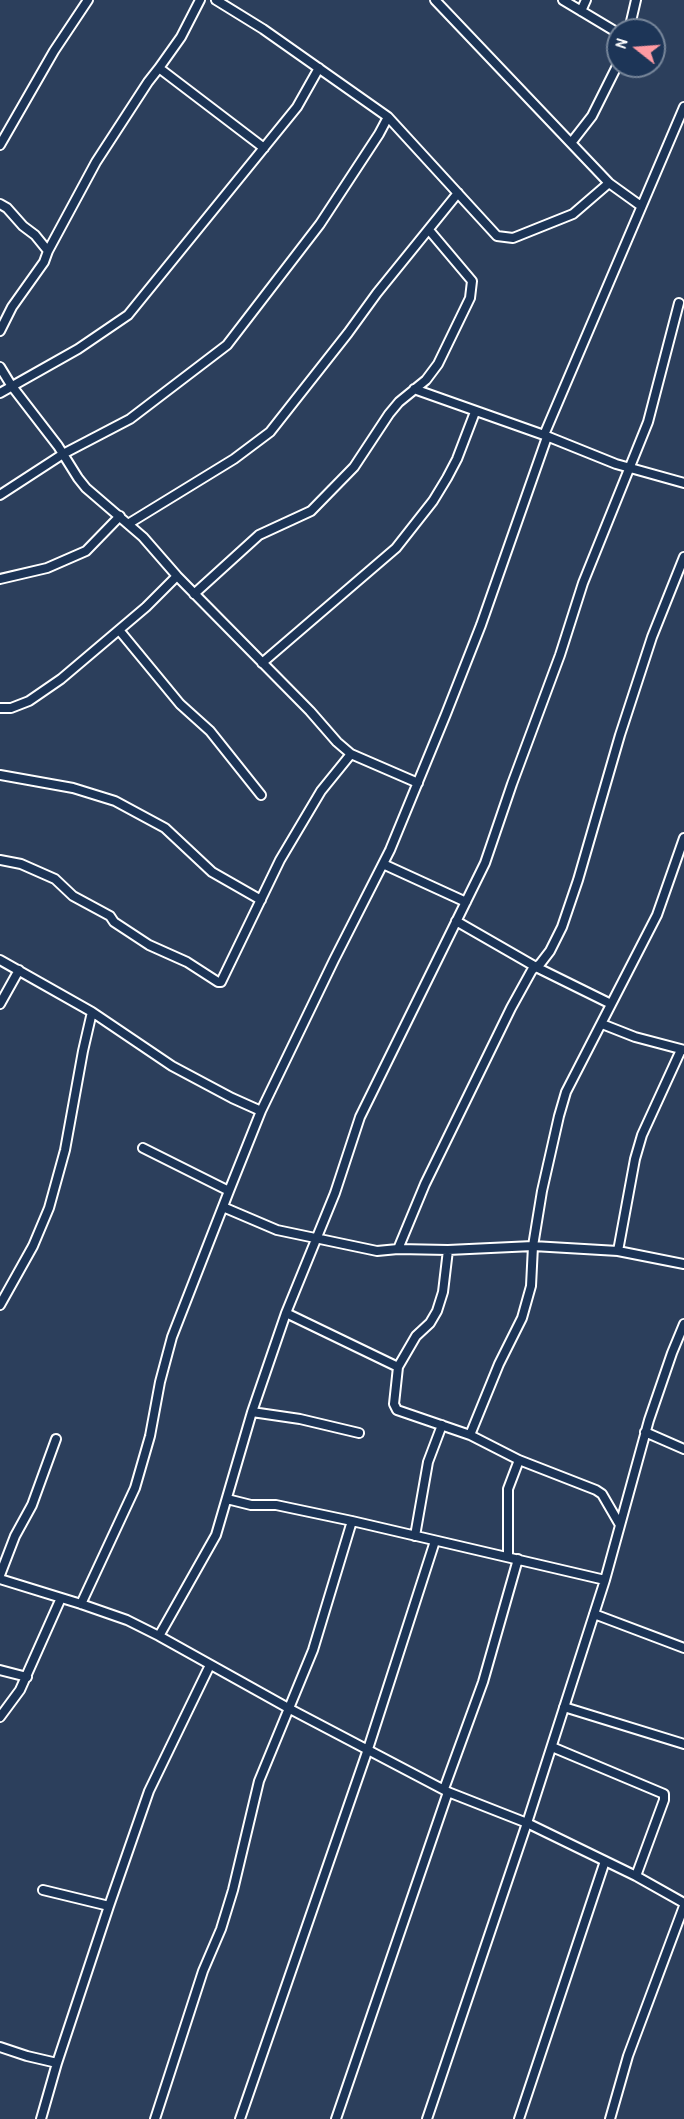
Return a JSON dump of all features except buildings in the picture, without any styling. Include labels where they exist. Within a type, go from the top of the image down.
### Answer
[{"type":"street","points":[[0,145],[54,51],[88,0]]},
{"type":"street","points":[[0,331],[12,307],[44,262],[96,162],[180,37],[200,0]]},
{"type":"street","points":[[216,0],[388,117],[412,146],[497,236],[513,238],[573,214],[609,183]]},
{"type":"street","points":[[435,0],[609,183],[641,206]]},
{"type":"street","points":[[562,0],[606,26]]},
{"type":"street","points":[[581,11],[586,0]]},
{"type":"street","points":[[632,18],[636,0]]},
{"type":"street","points":[[159,68],[264,148]]},
{"type":"street","points":[[0,393],[78,349],[128,315],[297,107],[319,68]]},
{"type":"street","points":[[571,143],[592,116],[611,78]]},
{"type":"street","points":[[81,1604],[135,1488],[150,1436],[160,1382],[172,1337],[229,1191],[261,1112],[383,864],[418,783],[477,634],[545,436],[684,107]]},
{"type":"street","points":[[0,495],[63,454],[130,419],[227,345],[320,224],[388,117]]},
{"type":"street","points":[[128,524],[234,459],[270,432],[377,293],[458,193]]},
{"type":"street","points":[[0,204],[35,235],[48,251]]},
{"type":"street","points":[[194,594],[259,535],[311,511],[354,467],[389,414],[426,380],[438,364],[472,290],[471,277],[429,230]]},
{"type":"street","points":[[159,1636],[216,1535],[252,1412],[286,1312],[335,1193],[360,1117],[485,863],[560,655],[583,583],[648,422],[679,303]]},
{"type":"street","points":[[0,367],[86,488],[143,537],[194,594],[337,742],[351,754],[418,783]]},
{"type":"street","points":[[414,389],[629,467],[684,483]]},
{"type":"street","points":[[262,663],[396,548],[433,501],[447,478],[475,411]]},
{"type":"street","points":[[0,579],[47,567],[86,551],[120,516]]},
{"type":"street","points":[[398,1249],[425,1184],[511,1008],[532,970],[550,951],[562,927],[585,859],[623,724],[652,638],[684,557]]},
{"type":"street","points":[[0,708],[11,708],[29,701],[61,679],[146,607],[177,576]]},
{"type":"street","points":[[119,630],[180,704],[210,731],[261,795]]},
{"type":"street","points":[[0,860],[21,864],[55,879],[73,896],[110,916],[114,922],[148,945],[188,963],[220,982],[224,980],[280,860],[321,791],[351,754]]},
{"type":"street","points":[[0,775],[73,788],[115,801],[165,828],[212,872],[261,900]]},
{"type":"street","points":[[470,1435],[499,1364],[522,1318],[531,1286],[533,1246],[542,1191],[566,1092],[657,915],[684,838]]},
{"type":"street","points":[[383,864],[466,902]]},
{"type":"street","points":[[456,921],[536,967],[611,1004]]},
{"type":"street","points":[[0,960],[92,1012],[172,1066],[261,1112]]},
{"type":"street","points":[[0,1004],[19,970]]},
{"type":"street","points":[[0,1305],[33,1246],[49,1208],[65,1150],[92,1012]]},
{"type":"street","points":[[602,1024],[635,1037],[682,1050],[642,1135],[635,1159],[618,1251]]},
{"type":"street","points":[[143,1148],[229,1191]]},
{"type":"street","points":[[223,1207],[277,1230],[377,1251],[398,1249],[448,1251],[533,1246],[618,1251],[684,1264]]},
{"type":"street","points":[[448,1251],[443,1292],[437,1311],[430,1323],[416,1336],[398,1367],[394,1407],[470,1435],[519,1460],[596,1490],[602,1494],[620,1525]]},
{"type":"street","points":[[286,1312],[398,1367]]},
{"type":"street","points":[[427,2119],[552,1747],[594,1614],[645,1432],[672,1353],[682,1336],[684,1324]]},
{"type":"street","points":[[252,1412],[300,1419],[359,1433]]},
{"type":"street","points":[[415,1536],[429,1462],[442,1425]]},
{"type":"street","points":[[645,1432],[684,1449]]},
{"type":"street","points":[[56,1438],[32,1505],[15,1536],[0,1577],[127,1620],[446,1790],[527,1823],[636,1876],[684,1905],[628,2056],[610,2119]]},
{"type":"street","points":[[508,1557],[508,1489],[519,1460]]},
{"type":"street","points":[[227,1500],[251,1505],[276,1505],[352,1521],[604,1580]]},
{"type":"street","points":[[155,2119],[203,1971],[221,1929],[233,1890],[259,1780],[313,1650],[352,1521]]},
{"type":"street","points":[[240,2119],[368,1749],[435,1541]]},
{"type":"street","points":[[336,2119],[483,1682],[518,1559]]},
{"type":"street","points":[[0,1717],[27,1677],[61,1598]]},
{"type":"street","points":[[594,1614],[684,1648]]},
{"type":"street","points":[[41,2119],[57,2063],[149,1791],[210,1665]]},
{"type":"street","points":[[0,1670],[27,1677]]},
{"type":"street","points":[[564,1707],[684,1744]]},
{"type":"street","points":[[552,1747],[664,1794],[664,1800],[636,1876]]},
{"type":"street","points":[[519,2119],[605,1861]]},
{"type":"street","points":[[43,1890],[109,1906]]},
{"type":"street","points":[[0,2047],[57,2063]]}]
